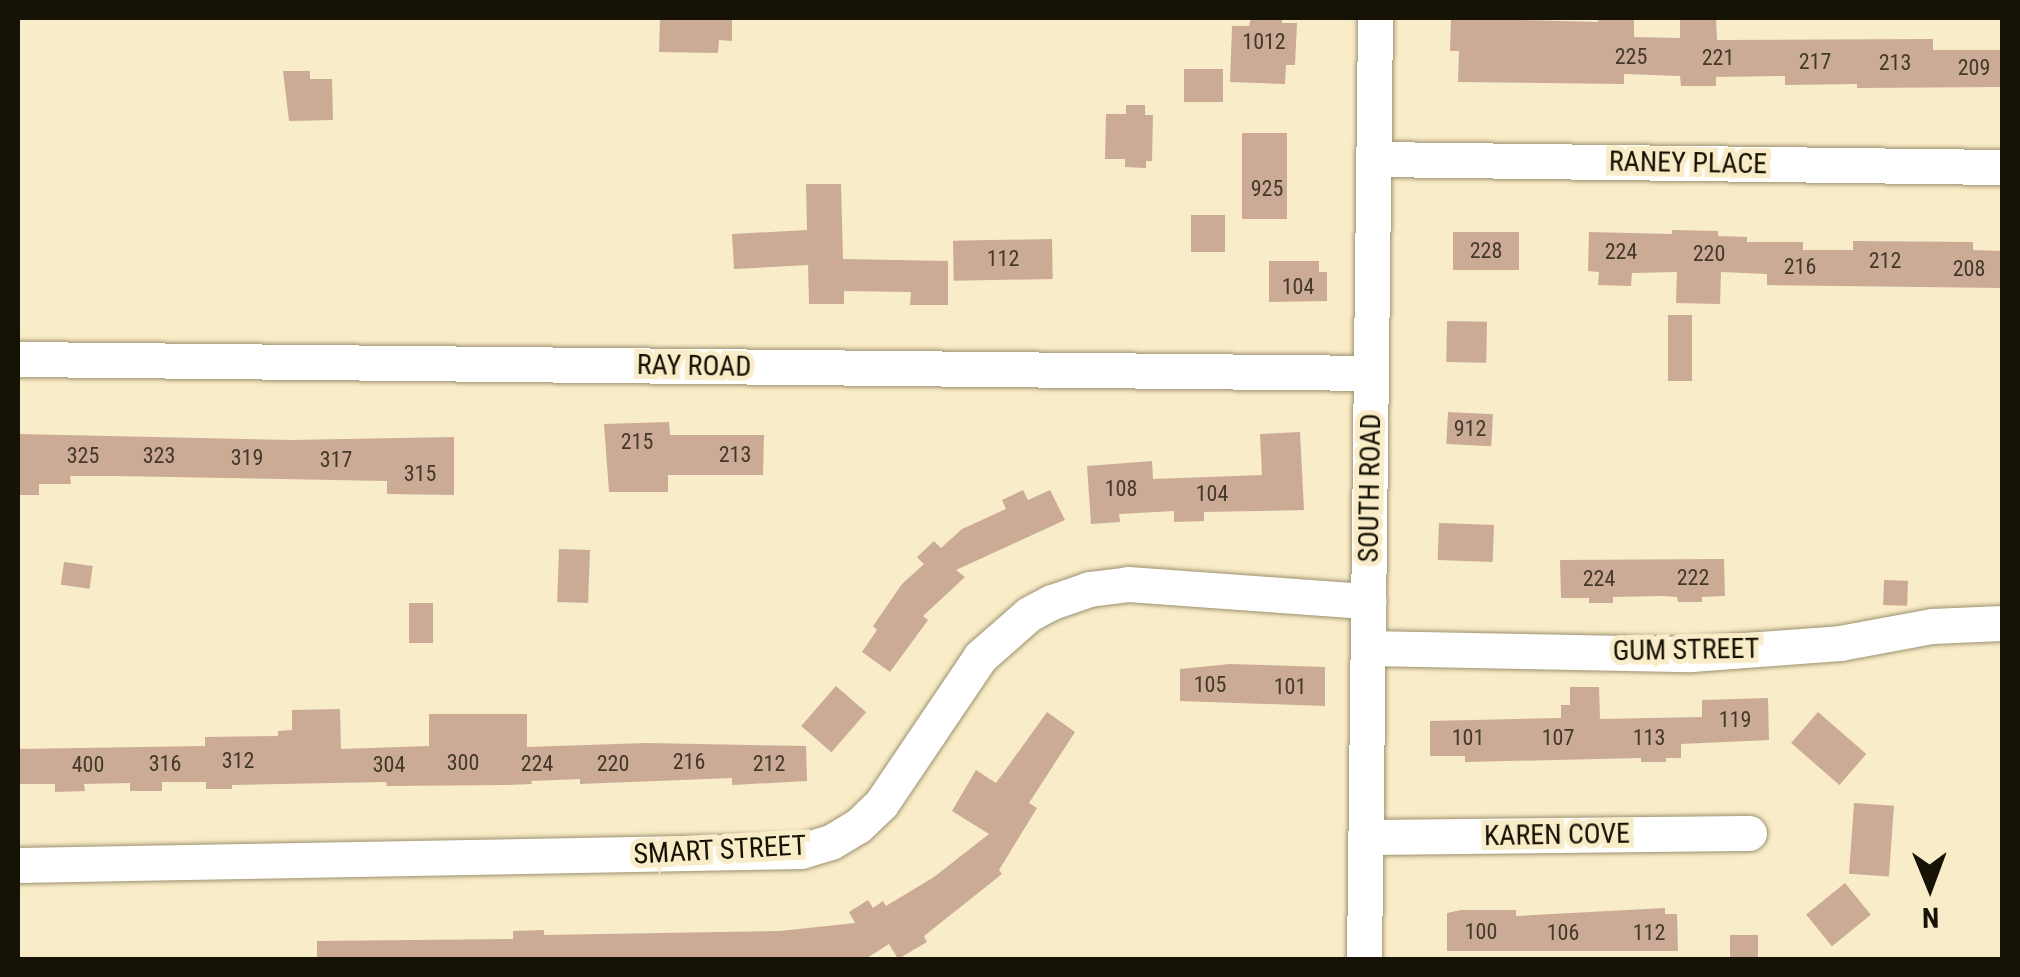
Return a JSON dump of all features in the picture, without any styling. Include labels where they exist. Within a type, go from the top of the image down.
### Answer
[{"type":"street","name":"SOUTH ROAD","points":[[1364,960],[1376,18]]},
{"type":"street","name":"RANEY PLACE","points":[[1374,159],[2002,168]]},
{"type":"street","name":"RAY ROAD","points":[[18,359],[1371,373]]},
{"type":"street","name":"SMART STREET","points":[[18,865],[801,851],[831,842],[880,804],[980,657],[1029,614],[1052,602],[1089,589],[1128,584],[1368,601]]},
{"type":"street","name":"GUM STREET","points":[[1368,648],[1691,654],[1840,644],[1932,626],[2002,624]]},
{"type":"street","name":"KAREN COVE","points":[[1366,838],[1749,834]]},
{"type":"building","points":[[660,18],[732,18],[732,41],[719,40],[718,53],[659,52]]},
{"type":"building","points":[[1251,18],[1282,18],[1282,23],[1297,23],[1295,65],[1286,65],[1285,84],[1230,82],[1232,26],[1249,26]]},
{"type":"building","points":[[1451,18],[1598,22],[1598,18],[1634,18],[1634,37],[1680,38],[1680,18],[1716,18],[1717,40],[1933,39],[1933,50],[2002,50],[2002,87],[1785,85],[1785,76],[1716,77],[1716,86],[1681,86],[1680,76],[1624,74],[1624,84],[1458,82],[1459,51],[1450,51]]},
{"type":"building","points":[[1184,69],[1223,69],[1223,102],[1184,102]]},
{"type":"building","points":[[283,71],[310,71],[310,79],[332,79],[333,120],[289,121]]},
{"type":"building","points":[[1126,105],[1145,105],[1145,115],[1153,115],[1152,161],[1146,161],[1146,168],[1125,167],[1125,159],[1105,159],[1106,114],[1126,114]]},
{"type":"building","points":[[1242,133],[1287,133],[1287,219],[1242,219]]},
{"type":"building","points":[[806,184],[841,184],[843,259],[948,261],[948,305],[910,305],[911,292],[844,291],[844,304],[809,304],[808,265],[734,269],[732,234],[807,230]]},
{"type":"building","points":[[1191,215],[1225,215],[1225,252],[1191,252]]},
{"type":"building","points":[[1672,230],[1718,231],[1718,236],[1747,237],[1747,242],[1803,242],[1803,250],[1853,250],[1853,241],[1973,242],[1973,250],[2002,251],[2002,288],[1767,285],[1767,274],[1721,272],[1720,304],[1676,303],[1677,272],[1632,273],[1631,286],[1598,285],[1599,272],[1588,271],[1589,232],[1672,234]]},
{"type":"building","points":[[1453,232],[1519,232],[1519,270],[1453,270]]},
{"type":"building","points":[[1052,239],[1053,279],[954,281],[953,241]]},
{"type":"building","points":[[1269,261],[1319,261],[1319,272],[1327,272],[1327,301],[1269,302]]},
{"type":"building","points":[[1668,315],[1692,315],[1692,381],[1668,381]]},
{"type":"building","points":[[1447,321],[1487,322],[1486,363],[1446,362]]},
{"type":"building","points":[[1448,412],[1493,414],[1491,446],[1446,444]]},
{"type":"building","points":[[669,422],[670,435],[764,435],[763,475],[668,475],[668,492],[609,492],[604,424]]},
{"type":"building","points":[[1300,432],[1304,510],[1204,512],[1204,521],[1174,522],[1174,511],[1119,514],[1120,522],[1091,524],[1087,466],[1152,461],[1153,479],[1262,475],[1260,434]]},
{"type":"building","points":[[18,434],[292,440],[454,437],[454,495],[387,494],[387,481],[70,476],[71,484],[39,484],[39,495],[18,495]]},
{"type":"building","points":[[1023,490],[1028,500],[1050,490],[1065,520],[956,570],[965,577],[923,616],[928,620],[890,672],[862,652],[877,630],[873,626],[902,584],[924,564],[917,557],[934,541],[941,548],[962,529],[1006,509],[1002,500]]},
{"type":"building","points":[[1439,523],[1494,525],[1493,562],[1438,560]]},
{"type":"building","points":[[559,549],[590,550],[588,603],[557,602]]},
{"type":"building","points":[[1724,559],[1725,596],[1702,597],[1702,602],[1678,602],[1677,597],[1661,596],[1613,597],[1613,603],[1561,598],[1560,560]]},
{"type":"building","points":[[64,562],[93,566],[90,589],[61,585]]},
{"type":"building","points":[[1884,580],[1908,581],[1907,606],[1883,605]]},
{"type":"building","points":[[409,603],[433,603],[433,643],[409,643]]},
{"type":"building","points":[[1230,664],[1325,667],[1325,706],[1180,701],[1180,669]]},
{"type":"building","points":[[836,686],[866,712],[831,752],[801,726]]},
{"type":"building","points":[[1570,687],[1599,687],[1600,719],[1702,717],[1702,700],[1768,698],[1769,740],[1681,744],[1681,758],[1666,758],[1666,762],[1641,762],[1641,758],[1465,762],[1465,756],[1430,756],[1430,721],[1561,718],[1561,705],[1570,705]]},
{"type":"building","points":[[340,709],[341,749],[429,746],[429,714],[527,714],[527,747],[646,743],[806,746],[807,781],[732,785],[732,778],[580,784],[580,779],[505,785],[387,786],[386,782],[232,785],[232,789],[206,789],[206,782],[162,782],[162,791],[130,791],[130,783],[84,784],[85,791],[55,792],[55,784],[18,784],[18,749],[205,746],[205,737],[278,736],[278,731],[292,730],[292,710]]},
{"type":"building","points":[[1047,712],[1075,732],[1029,803],[1037,808],[999,870],[1002,874],[924,936],[927,942],[898,959],[889,944],[864,960],[317,960],[317,941],[513,939],[513,931],[544,930],[544,935],[780,931],[855,923],[849,912],[868,900],[873,908],[883,901],[886,906],[934,877],[989,834],[952,811],[976,770],[996,783]]},
{"type":"building","points":[[1818,712],[1866,754],[1839,785],[1791,743]]},
{"type":"building","points":[[1854,803],[1894,806],[1889,877],[1849,874]]},
{"type":"building","points":[[1845,883],[1871,915],[1832,946],[1806,914]]},
{"type":"building","points":[[1665,908],[1665,914],[1677,914],[1678,951],[1447,951],[1447,913],[1461,910],[1516,910],[1516,916]]},
{"type":"building","points":[[1730,935],[1758,935],[1758,960],[1730,960]]}]
